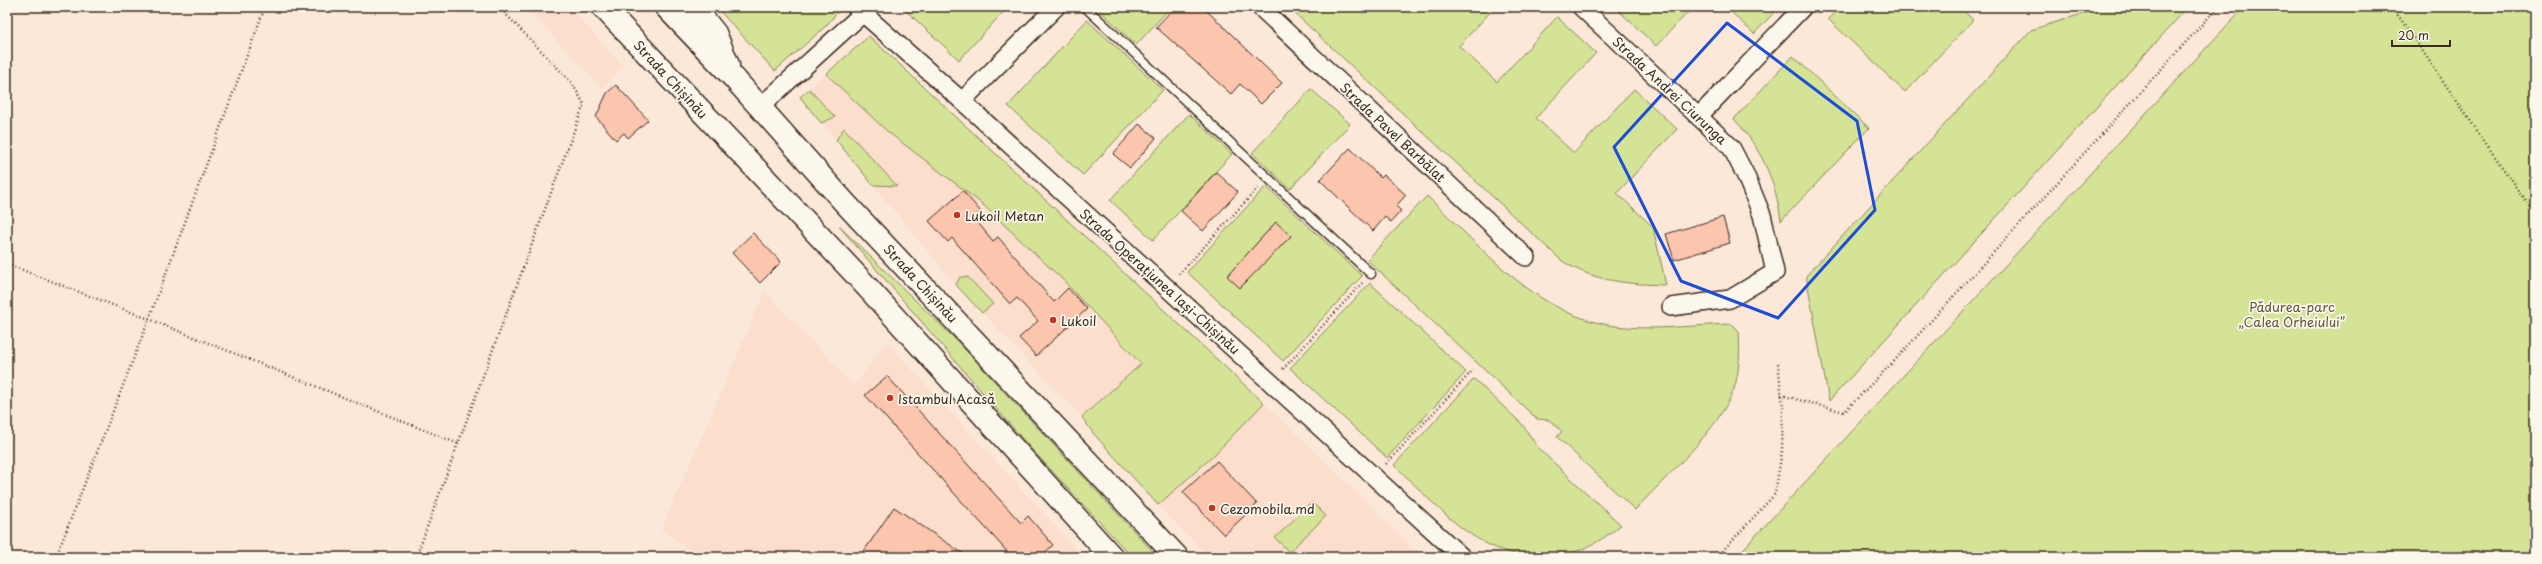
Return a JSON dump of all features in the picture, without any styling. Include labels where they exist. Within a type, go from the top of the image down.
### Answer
[{"type":"highway","name":"Strada Chișinău","points":[[603,7],[858,277],[1108,554]]},
{"type":"highway","name":"Strada Chișinău","points":[[666,7],[733,77],[845,203],[1177,557]]},
{"type":"highway","points":[[694,7],[715,33],[733,77]]},
{"type":"street","points":[[962,101],[1056,7]]},
{"type":"street","name":"Strada Pavel Barbălat","points":[[1260,7],[1526,258]]},
{"type":"street","name":"Strada Andrei Ciurunga","points":[[1581,7],[1731,147],[1745,174],[1762,216],[1775,272],[1730,299],[1671,307]]},
{"type":"street","points":[[1699,116],[1803,7]]},
{"type":"street","points":[[760,107],[859,10]]},
{"type":"street","name":"Strada Operațiunea Iași-Chișinău","points":[[859,10],[962,101],[1462,557]]},
{"type":"lane","points":[[1085,7],[1371,274]]},
{"type":"path","points":[[56,557],[149,319],[265,7]]},
{"type":"path","points":[[416,557],[584,104],[572,83],[499,7]]},
{"type":"path","points":[[1781,395],[1844,412],[1903,352],[2218,7]]},
{"type":"path","points":[[2393,8],[2535,215]]},
{"type":"path","points":[[1167,288],[1268,177]]},
{"type":"path","points":[[7,264],[149,319],[458,444]]},
{"type":"path","points":[[1271,382],[1371,274]]},
{"type":"path","points":[[1718,557],[1775,494],[1782,451],[1781,395],[1778,363]]},
{"type":"path","points":[[1374,477],[1473,370]]},
{"type":"highlighted area","points":[[1727,23],[1857,121],[1875,210],[1778,318],[1681,281],[1614,147]]},
{"type":"shaded area","points":[[526,7],[569,7],[623,66],[602,88]]},
{"type":"shaded area","points":[[826,74],[888,132],[981,203],[1063,280],[1141,364],[1133,373],[1082,417],[956,285],[800,97]]},
{"type":"shaded area","points":[[765,292],[854,386],[887,342],[1083,557],[701,557],[661,530]]},
{"type":"shaded area","points":[[1264,403],[1422,557],[1209,557],[1158,505],[1212,457]]},
{"type":"green space","points":[[716,7],[836,7],[839,10],[826,26],[775,71]]},
{"type":"green space","points":[[902,7],[1008,7],[959,60]]},
{"type":"green space","points":[[1100,7],[1171,7],[1136,45],[1098,9]]},
{"type":"green space","points":[[1288,7],[1417,7],[1420,10],[1423,7],[1495,7],[1459,46],[1497,82],[1557,17],[1596,53],[1536,118],[1574,153],[1634,89],[1677,129],[1617,193],[1653,227],[1666,285],[1625,283],[1599,278],[1574,268],[1562,261]]},
{"type":"green space","points":[[1622,7],[1693,7],[1656,46],[1618,10]]},
{"type":"green space","points":[[1726,7],[1779,7],[1754,34]]},
{"type":"green space","points":[[1840,7],[1960,7],[1973,20],[1905,92],[1828,19]]},
{"type":"green space","points":[[2104,7],[2188,7],[1829,401],[1806,276],[2031,30]]},
{"type":"green space","name":"Pădurea-parc „Calea Orheiului”","points":[[2244,7],[2535,7],[2535,557],[1736,557]]},
{"type":"green space","points":[[1087,20],[1163,90],[1083,175],[1008,106]]},
{"type":"green space","points":[[869,36],[1264,403],[1212,457],[1158,505],[1093,433],[1082,417],[1141,364],[1063,280],[981,203],[888,132],[826,74]]},
{"type":"green space","points":[[1793,56],[1869,128],[1781,221],[1779,206],[1766,166],[1744,130],[1734,119]]},
{"type":"green space","points":[[809,89],[835,117],[821,123],[800,97]]},
{"type":"green space","points":[[1311,89],[1350,124],[1290,189],[1252,153]]},
{"type":"green space","points":[[1189,114],[1232,154],[1153,240],[1110,200]]},
{"type":"green space","points":[[844,128],[897,186],[873,185],[836,140]]},
{"type":"green space","points":[[1266,186],[1362,276],[1283,361],[1187,272]]},
{"type":"green space","points":[[1427,196],[1493,260],[1516,280],[1540,297],[1566,312],[1594,322],[1625,327],[1665,328],[1732,324],[1739,331],[1737,375],[1734,389],[1727,405],[1704,437],[1635,510],[1557,437],[1562,431],[1549,420],[1537,419],[1367,260]]},
{"type":"green space","points":[[839,226],[955,339],[1158,557],[1132,557],[1026,443]]},
{"type":"green space","points":[[960,277],[968,277],[993,304],[982,313],[956,285]]},
{"type":"green space","points":[[1370,283],[1466,372],[1387,458],[1290,368]]},
{"type":"green space","points":[[1474,379],[1522,424],[1539,449],[1621,525],[1593,544],[1574,552],[1563,555],[1541,557],[1518,555],[1497,548],[1478,539],[1460,526],[1443,512],[1394,465]]},
{"type":"green space","points":[[1312,502],[1326,516],[1289,552],[1275,538]]},
{"type":"building","points":[[1175,7],[1203,7],[1282,83],[1261,104],[1240,84],[1231,94],[1156,27]]},
{"type":"building","points":[[616,85],[648,120],[628,138],[624,133],[616,140],[596,117],[607,93]]},
{"type":"building","points":[[1139,124],[1156,138],[1130,168],[1113,154]]},
{"type":"building","points":[[1350,148],[1381,178],[1384,175],[1406,195],[1396,206],[1401,211],[1391,222],[1385,217],[1373,231],[1320,180]]},
{"type":"building","points":[[1216,172],[1238,192],[1203,231],[1181,211]]},
{"type":"building","points":[[963,191],[981,212],[974,218],[993,241],[998,237],[1054,302],[1068,288],[1087,309],[1036,356],[1019,338],[1038,321],[1017,298],[1010,304],[952,238],[948,242],[929,221]]},
{"type":"building","points":[[1723,217],[1730,243],[1674,260],[1666,234]]},
{"type":"building","points":[[1276,222],[1291,236],[1240,288],[1227,276]]},
{"type":"building","points":[[753,233],[781,262],[760,283],[732,253]]},
{"type":"building","points":[[887,376],[1021,523],[1028,516],[1053,545],[1040,557],[1012,557],[865,395]]},
{"type":"building","points":[[1217,461],[1257,504],[1224,535],[1183,492]]},
{"type":"building","points":[[894,507],[968,557],[860,557]]},
{"type":"place","name":"Lukoil Metan","points":[[957,215]]},
{"type":"place","name":"Lukoil","points":[[1053,320]]},
{"type":"place","name":"Istambul Acasă","points":[[890,398]]},
{"type":"place","name":"Cezomobila.md","points":[[1212,508]]}]
